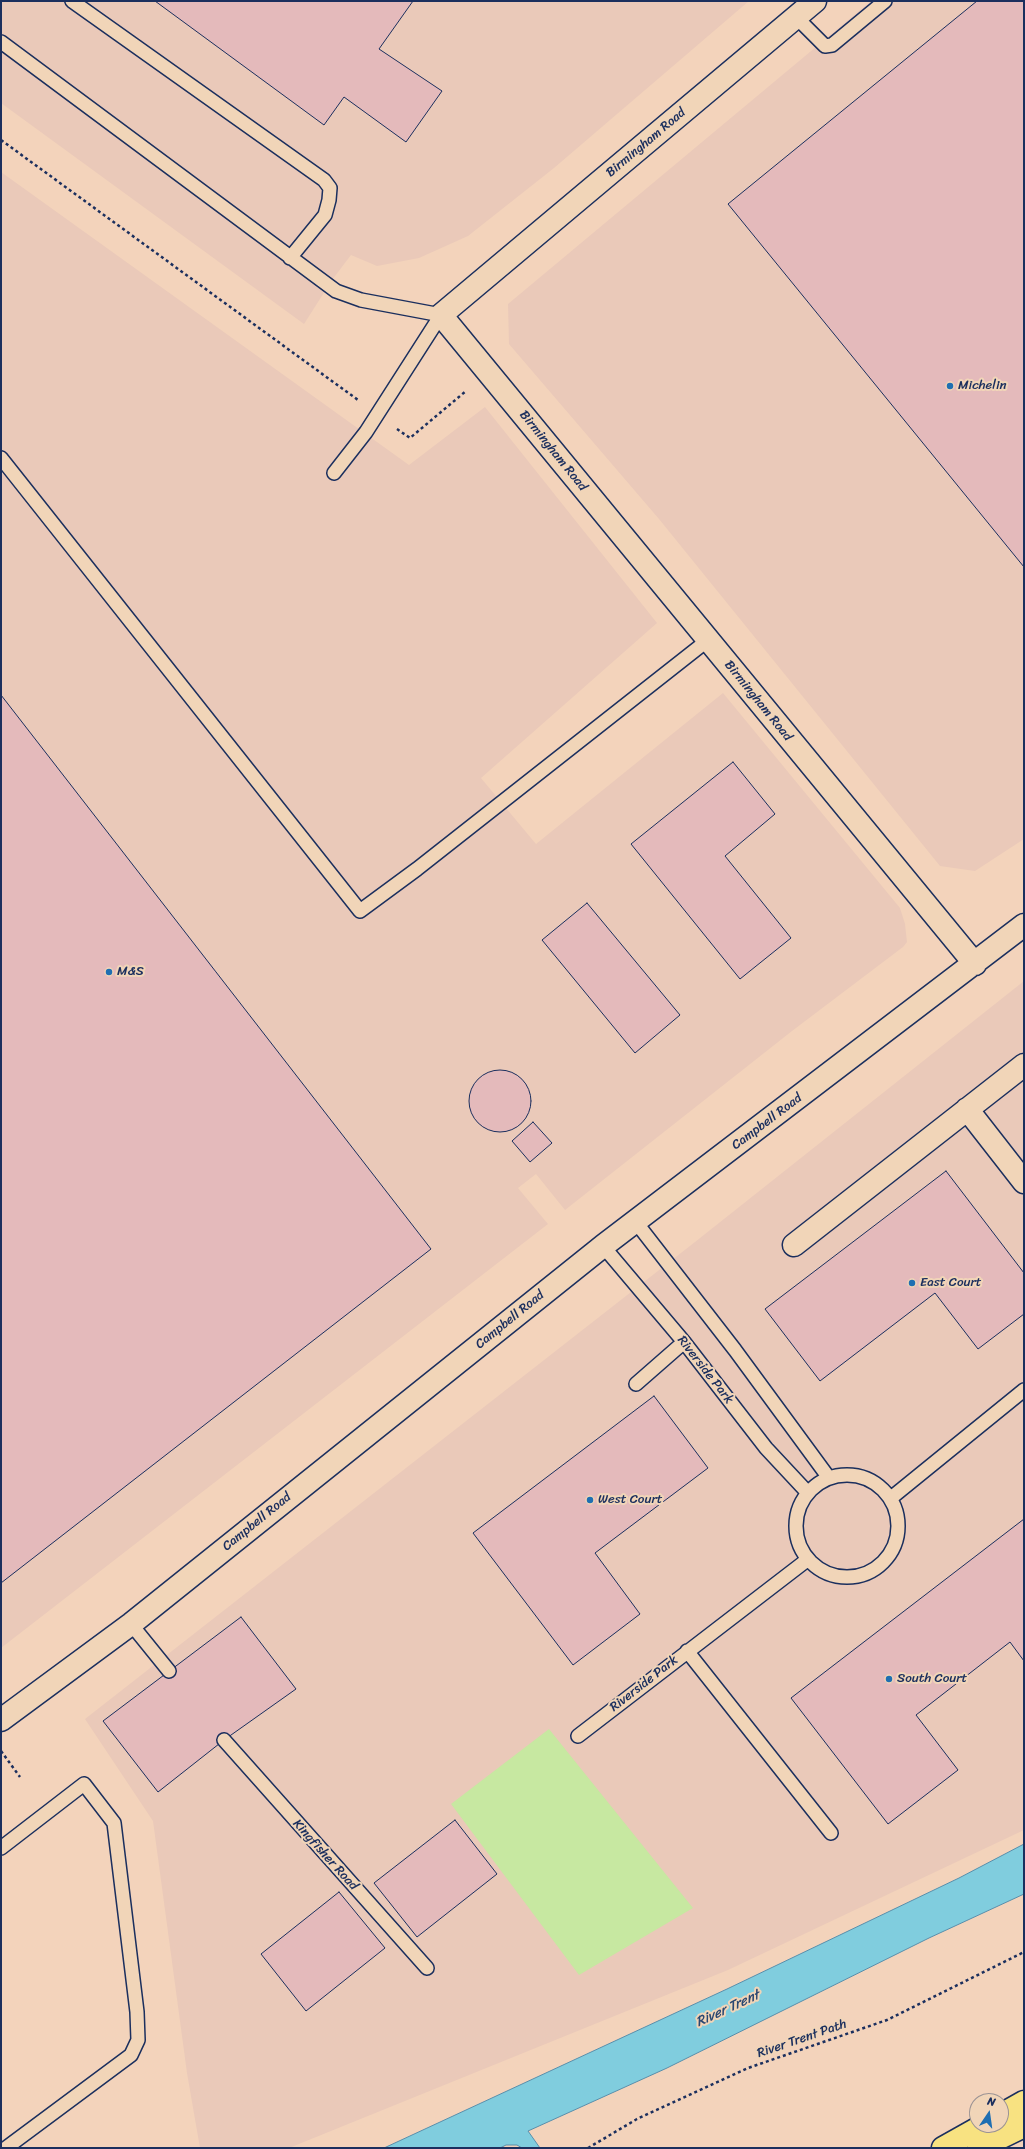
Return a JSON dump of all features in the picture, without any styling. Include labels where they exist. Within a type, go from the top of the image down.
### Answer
[{"type":"highway","points":[[1009,2110],[1024,2102]]},
{"type":"highway","points":[[979,2148],[1024,2126]]},
{"type":"highway","points":[[943,2148],[970,2133]]},
{"type":"street","name":"Birmingham Road","points":[[815,1],[441,315],[975,964]]},
{"type":"street","name":"Campbell Road","points":[[1,1720],[131,1624],[635,1221],[975,964],[1024,924]]},
{"type":"street","points":[[794,1245],[1024,1065]]},
{"type":"street","points":[[967,1109],[1024,1182]]},
{"type":"lane","points":[[72,1],[324,180],[330,188],[329,200],[324,215],[290,258]]},
{"type":"lane","points":[[796,17],[825,46],[832,45],[885,1]]},
{"type":"lane","points":[[1,42],[336,291],[361,300],[441,315],[378,414],[334,473]]},
{"type":"lane","points":[[1,458],[360,911],[417,869],[708,640]]},
{"type":"lane","points":[[635,1221],[735,1350],[829,1478]]},
{"type":"lane","name":"Riverside Park","points":[[603,1246],[684,1342],[766,1448],[808,1494]]},
{"type":"lane","points":[[636,1384],[684,1342]]},
{"type":"lane","points":[[890,1498],[1024,1390]]},
{"type":"lane","points":[[846,1475],[864,1477],[879,1486],[890,1498],[897,1514],[899,1530],[891,1552],[885,1561],[872,1572],[856,1577],[839,1577],[823,1572],[806,1560],[795,1532],[796,1515],[802,1499],[808,1494],[814,1485],[829,1478],[846,1475]]},
{"type":"lane","name":"Riverside Park","points":[[578,1736],[806,1560]]},
{"type":"lane","points":[[131,1624],[169,1671]]},
{"type":"lane","points":[[687,1651],[831,1833]]},
{"type":"lane","name":"Kingfisher Road","points":[[224,1740],[427,1968]]},
{"type":"lane","points":[[1,1848],[84,1784],[114,1823],[137,2012],[138,2040],[132,2055],[6,2148]]},
{"type":"path","points":[[1,140],[410,438],[489,373]]},
{"type":"path","points":[[1,1751],[20,1777]]},
{"type":"path","name":"River Trent Path","points":[[588,2148],[637,2119],[748,2068],[887,2020],[1024,1952]]},
{"type":"shaded area","points":[[1,1],[749,1],[554,168],[468,236],[419,258],[377,266],[351,255],[332,280],[304,324],[1,103]]},
{"type":"shaded area","points":[[871,1],[1024,1],[1024,839],[975,871],[940,866],[659,519],[509,344],[508,304]]},
{"type":"shaded area","points":[[1,172],[409,465],[485,407],[657,623],[481,778],[536,844],[723,693],[900,908],[905,924],[907,942],[903,947],[792,1031],[565,1210],[536,1174],[518,1188],[548,1224],[1,1648]]},
{"type":"shaded area","points":[[1024,981],[1024,1830],[728,1970],[289,2148],[200,2148],[187,2073],[153,1821],[85,1719],[695,1242]]},
{"type":"green space","points":[[549,1729],[693,1908],[579,1975],[451,1804]]},
{"type":"water","name":"River Trent","points":[[1024,1844],[1024,1894],[929,1938],[667,2068],[528,2131],[540,2148],[522,2148],[517,2145],[506,2145],[500,2148],[384,2148],[727,1989],[959,1878]]},
{"type":"building","points":[[155,1],[413,1],[379,49],[442,91],[406,142],[344,97],[324,125]]},
{"type":"building","name":"Michelin","points":[[977,1],[1024,1],[1024,567],[728,204]]},
{"type":"building","name":"M&S","points":[[1,695],[431,1249],[1,1583]]},
{"type":"building","points":[[733,762],[775,814],[725,856],[791,938],[740,979],[631,844]]},
{"type":"building","points":[[587,903],[680,1015],[635,1053],[542,940]]},
{"type":"building","points":[[494,1070],[506,1070],[522,1079],[529,1089],[531,1101],[529,1113],[522,1123],[506,1132],[494,1132],[483,1127],[474,1118],[469,1107],[469,1095],[474,1084],[483,1075]]},
{"type":"building","points":[[533,1122],[552,1143],[530,1162],[512,1141]]},
{"type":"building","name":"East Court","points":[[946,1171],[1024,1273],[1024,1314],[978,1349],[935,1293],[820,1381],[765,1309]]},
{"type":"building","name":"West Court","points":[[654,1396],[708,1468],[595,1553],[640,1614],[573,1665],[473,1533]]},
{"type":"building","name":"South Court","points":[[1024,1519],[1024,1661],[1010,1642],[916,1715],[958,1770],[888,1824],[791,1698]]},
{"type":"building","points":[[241,1617],[296,1689],[224,1740],[158,1792],[103,1721]]},
{"type":"building","points":[[455,1820],[497,1874],[417,1937],[374,1883]]},
{"type":"building","points":[[339,1892],[385,1948],[306,2011],[261,1954]]},
{"type":"place","name":"Michelin","points":[[950,386]]},
{"type":"place","name":"M&S","points":[[109,972]]},
{"type":"place","name":"East Court","points":[[912,1283]]},
{"type":"place","name":"West Court","points":[[590,1500]]},
{"type":"place","name":"South Court","points":[[889,1679]]}]
